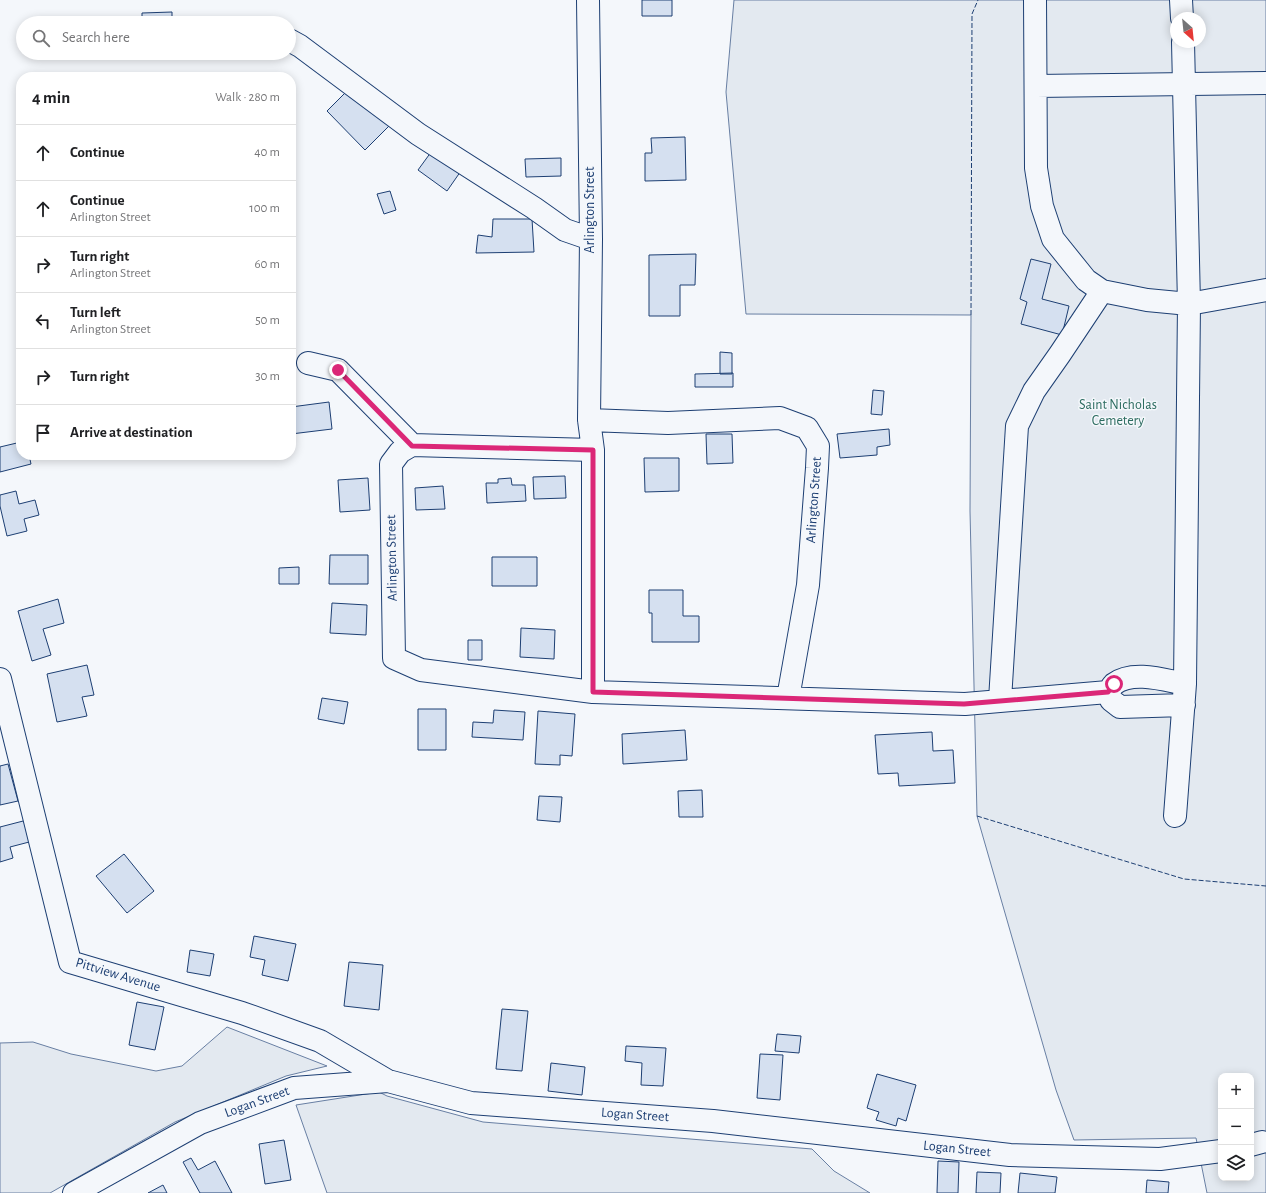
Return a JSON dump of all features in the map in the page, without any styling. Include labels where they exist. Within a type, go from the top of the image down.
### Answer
[{"type":"street","name":"Arlington Street","points":[[588,0],[591,239],[589,420],[593,450],[593,692]]},
{"type":"street","points":[[1035,0],[1036,168],[1042,206],[1053,239],[1086,280],[1102,291],[1147,300],[1189,304],[1266,290]]},
{"type":"street","points":[[1181,0],[1182,12]]},
{"type":"street","points":[[296,44],[418,134],[534,208],[565,230],[591,239]]},
{"type":"street","points":[[1175,816],[1185,684],[1189,304],[1182,48]]},
{"type":"street","points":[[1036,86],[1266,83]]},
{"type":"street","points":[[1000,700],[1017,426],[1034,391],[1102,291]]},
{"type":"street","points":[[308,363],[338,370],[412,446],[593,450]]},
{"type":"street","name":"Arlington Street","points":[[589,420],[668,424],[780,418],[807,428],[818,446],[816,476],[808,585],[788,698]]},
{"type":"street","name":"Arlington Street","points":[[412,446],[400,452],[391,464],[394,658],[420,670],[593,692],[964,704],[1108,692]]},
{"type":"street","points":[[1184,705],[1120,707],[1111,700],[1108,692],[1114,684],[1129,678],[1146,676],[1185,684]]},
{"type":"street","name":"Pittview Avenue","points":[[0,679],[70,962],[242,1013],[320,1041],[388,1081]]},
{"type":"street","name":"Logan Street","points":[[74,1193],[200,1123],[294,1088],[388,1081],[471,1103],[713,1121],[1010,1155],[1160,1159],[1218,1151]]},
{"type":"green space","name":"Saint Nicholas Cemetery","points":[[734,0],[1266,0],[1266,1193],[1207,1193],[1196,1138],[1074,1140],[1056,1090],[977,816],[970,511],[971,315],[746,314],[726,92]]},
{"type":"green space","points":[[227,1027],[327,1066],[286,1076],[175,1122],[50,1193],[0,1193],[0,1043],[33,1042],[71,1054],[156,1071],[182,1066]]},
{"type":"green space","points":[[379,1092],[387,1096],[483,1122],[812,1149],[834,1171],[870,1193],[327,1193],[296,1105]]},
{"type":"building","points":[[642,0],[672,0],[672,16],[642,16]]},
{"type":"building","points":[[172,12],[172,16],[142,16],[142,13]]},
{"type":"building","points":[[351,87],[389,126],[365,150],[327,111]]},
{"type":"building","points":[[685,137],[686,180],[645,181],[645,153],[652,153],[651,138]]},
{"type":"building","points":[[434,148],[463,168],[447,191],[418,170]]},
{"type":"building","points":[[561,158],[561,176],[526,177],[525,159]]},
{"type":"building","points":[[390,191],[396,210],[384,214],[377,194]]},
{"type":"building","points":[[493,219],[532,219],[534,252],[476,253],[478,235],[492,237]]},
{"type":"building","points":[[696,254],[695,285],[680,285],[680,316],[649,316],[649,255]]},
{"type":"building","points":[[1031,259],[1051,264],[1042,299],[1069,306],[1062,335],[1021,324],[1027,302],[1020,299]]},
{"type":"building","points":[[720,352],[732,353],[732,374],[720,374]]},
{"type":"building","points":[[733,373],[733,387],[695,387],[695,374]]},
{"type":"building","points":[[873,390],[884,391],[882,415],[871,414]]},
{"type":"building","points":[[329,402],[332,429],[296,433],[296,406]]},
{"type":"building","points":[[889,429],[890,445],[877,447],[877,455],[840,458],[837,434]]},
{"type":"building","points":[[706,434],[732,434],[733,463],[707,464]]},
{"type":"building","points":[[16,443],[16,460],[30,460],[31,464],[0,472],[0,447]]},
{"type":"building","points":[[644,458],[679,458],[679,491],[645,492]]},
{"type":"building","points":[[565,476],[566,498],[534,499],[533,477]]},
{"type":"building","points":[[368,478],[370,510],[340,512],[338,480]]},
{"type":"building","points":[[511,478],[512,485],[525,485],[526,501],[487,503],[486,483],[498,483],[498,479]]},
{"type":"building","points":[[443,486],[445,509],[416,510],[415,488]]},
{"type":"building","points":[[16,491],[19,504],[35,500],[39,515],[24,519],[27,531],[7,536],[0,506],[0,495]]},
{"type":"building","points":[[330,555],[368,555],[368,584],[329,584]]},
{"type":"building","points":[[492,557],[537,557],[537,586],[492,586]]},
{"type":"building","points":[[299,567],[299,584],[279,584],[279,568]]},
{"type":"building","points":[[649,590],[683,590],[683,616],[699,616],[699,642],[652,642],[652,613],[649,613]]},
{"type":"building","points":[[58,599],[64,623],[43,629],[51,655],[32,661],[18,611]]},
{"type":"building","points":[[332,603],[367,605],[366,635],[330,633]]},
{"type":"building","points":[[521,628],[555,630],[554,659],[520,657]]},
{"type":"building","points":[[468,640],[482,640],[482,660],[468,660]]},
{"type":"building","points":[[87,665],[94,695],[82,697],[87,716],[57,722],[47,674]]},
{"type":"building","points":[[322,698],[348,702],[344,724],[318,719]]},
{"type":"building","points":[[418,709],[446,709],[446,750],[418,750]]},
{"type":"building","points":[[494,710],[525,712],[523,740],[472,737],[473,722],[493,723]]},
{"type":"building","points":[[538,711],[575,714],[572,756],[560,755],[560,765],[535,764]]},
{"type":"building","points":[[685,730],[687,760],[623,764],[622,734]]},
{"type":"building","points":[[932,732],[933,751],[953,750],[955,783],[899,786],[898,773],[878,774],[875,735]]},
{"type":"building","points":[[8,764],[18,801],[0,805],[0,766]]},
{"type":"building","points":[[702,790],[703,817],[679,817],[678,791]]},
{"type":"building","points":[[539,796],[562,797],[560,822],[537,820]]},
{"type":"building","points":[[27,820],[33,841],[10,847],[13,858],[0,862],[0,827]]},
{"type":"building","points":[[124,854],[154,891],[127,913],[96,876]]},
{"type":"building","points":[[254,936],[296,944],[288,981],[262,975],[265,960],[250,957]]},
{"type":"building","points":[[190,950],[214,954],[210,976],[187,972]]},
{"type":"building","points":[[349,962],[383,965],[379,1010],[344,1006]]},
{"type":"building","points":[[137,1002],[164,1007],[155,1050],[129,1045]]},
{"type":"building","points":[[502,1009],[528,1011],[522,1071],[496,1069]]},
{"type":"building","points":[[777,1034],[801,1036],[799,1053],[775,1051]]},
{"type":"building","points":[[626,1046],[666,1048],[663,1086],[641,1085],[642,1063],[625,1061]]},
{"type":"building","points":[[760,1054],[783,1055],[780,1100],[757,1098]]},
{"type":"building","points":[[551,1063],[585,1067],[582,1095],[548,1091]]},
{"type":"building","points":[[877,1074],[916,1085],[906,1121],[898,1118],[896,1126],[876,1120],[879,1112],[867,1108]]},
{"type":"building","points":[[284,1140],[291,1180],[265,1184],[259,1144]]},
{"type":"building","points":[[191,1158],[198,1170],[215,1161],[232,1193],[200,1193],[183,1162]]},
{"type":"building","points":[[938,1161],[959,1162],[958,1193],[937,1193]]},
{"type":"building","points":[[977,1172],[1001,1173],[1000,1193],[976,1193]]},
{"type":"building","points":[[1020,1173],[1057,1177],[1055,1193],[1018,1193]]},
{"type":"building","points":[[1147,1180],[1169,1182],[1168,1193],[1146,1193]]},
{"type":"building","points":[[163,1185],[167,1193],[148,1193]]},
{"type":"fence","points":[[971,315],[972,14],[978,0]]},
{"type":"fence","points":[[977,816],[1184,879],[1266,886]]},
{"type":"route","points":[[338,370],[412,446],[593,450],[593,692],[964,704],[1108,692],[1114,684]]}]
